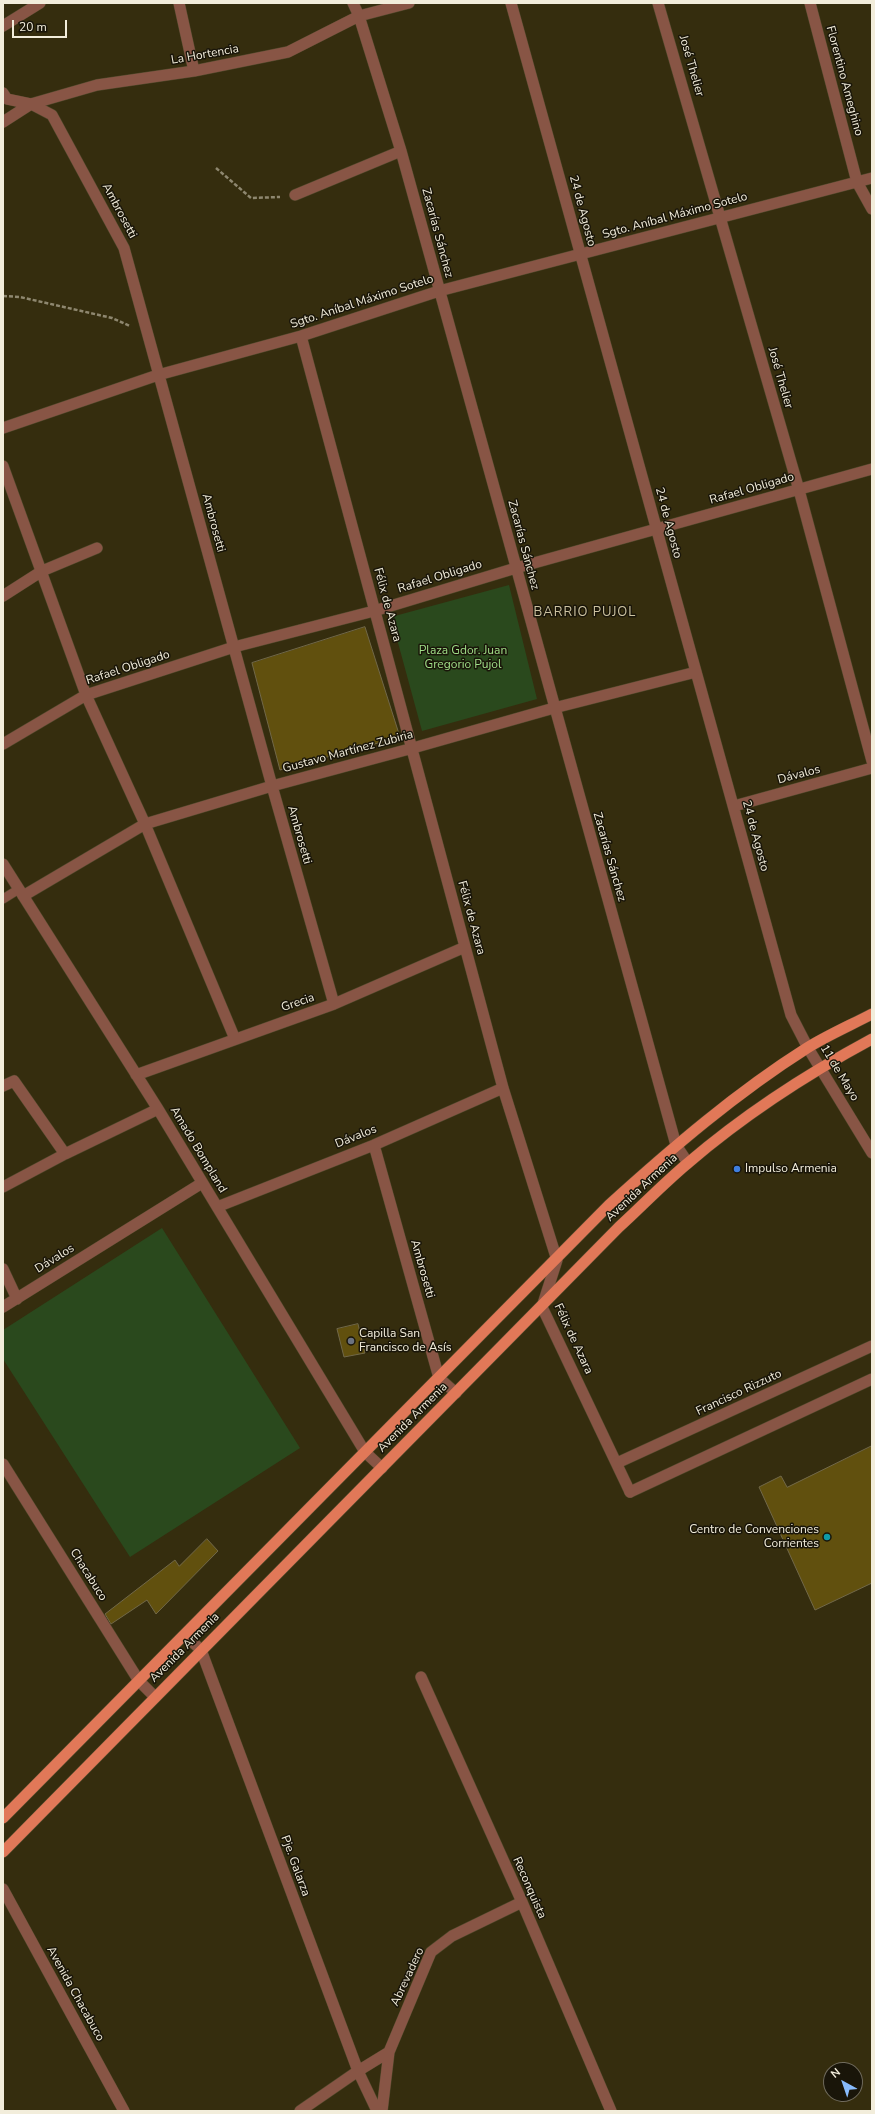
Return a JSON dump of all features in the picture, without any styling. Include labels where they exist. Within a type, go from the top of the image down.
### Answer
[{"type":"main road","name":"Avenida Armenia","points":[[3,1818],[557,1260],[609,1205],[676,1145],[750,1088],[808,1048],[872,1014]]},
{"type":"main road","name":"Avenida Armenia","points":[[3,1852],[201,1650],[542,1307],[619,1227],[688,1163],[762,1105],[820,1067],[872,1039]]},
{"type":"street","points":[[3,26],[40,3]]},
{"type":"street","points":[[179,3],[194,71]]},
{"type":"street","name":"Zacarías Sánchez","points":[[353,3],[359,16],[401,150],[676,1145],[688,1163]]},
{"type":"street","name":"La Hortencia","points":[[3,122],[31,104],[97,85],[194,71],[288,52],[359,16],[409,3]]},
{"type":"street","name":"24 de Agosto","points":[[511,3],[791,1015],[808,1048]]},
{"type":"street","name":"José Thelier","points":[[658,3],[722,218],[799,490],[872,761]]},
{"type":"street","name":"Florentino Ameghino","points":[[810,3],[856,182],[872,209]]},
{"type":"street","name":"Ambrosetti","points":[[3,93],[7,99],[31,104],[52,115],[124,248],[272,786],[334,1004]]},
{"type":"street","points":[[295,195],[401,150]]},
{"type":"street","name":"Sgto. Aníbal Máximo Sotelo","points":[[3,428],[158,375],[300,336],[439,291],[872,178]]},
{"type":"street","name":"Félix de Azara","points":[[300,336],[374,611],[413,748],[503,1088],[557,1260],[542,1307],[630,1492],[872,1379]]},
{"type":"street","points":[[3,466],[86,695],[145,824],[235,1039]]},
{"type":"street","name":"Rafael Obligado","points":[[3,744],[86,695],[234,647],[374,611],[516,568],[872,469]]},
{"type":"street","points":[[3,596],[42,571],[97,548]]},
{"type":"street","name":"Gustavo Martínez Zubiria","points":[[21,893],[145,824],[272,786],[554,708],[696,672]]},
{"type":"street","name":"Dávalos","points":[[734,806],[872,768]]},
{"type":"street","name":"Amado Bompland","points":[[3,864],[158,1109],[365,1452],[382,1468]]},
{"type":"street","name":"Grecia","points":[[136,1075],[334,1004],[465,947]]},
{"type":"street","name":"11 de Mayo","points":[[808,1048],[872,1153]]},
{"type":"street","points":[[3,1086],[14,1081],[65,1154]]},
{"type":"street","name":"Dávalos","points":[[217,1207],[374,1145],[503,1088]]},
{"type":"street","points":[[3,1187],[65,1154],[158,1109]]},
{"type":"street","name":"Ambrosetti","points":[[374,1145],[439,1378]]},
{"type":"street","name":"Dávalos","points":[[3,1307],[202,1183]]},
{"type":"street","points":[[3,1269],[17,1299]]},
{"type":"street","name":"Francisco Rizzuto","points":[[617,1463],[872,1346]]},
{"type":"street","points":[[439,1378],[456,1393]]},
{"type":"street","name":"Chacabuco","points":[[3,1464],[139,1681],[155,1697]]},
{"type":"street","name":"Pje. Galarza","points":[[185,1635],[201,1650],[358,2071],[377,2111]]},
{"type":"street","name":"Reconquista","points":[[421,1677],[522,1902],[611,2111]]},
{"type":"street","name":"Avenida Chacabuco","points":[[3,1888],[124,2111]]},
{"type":"street","name":"Abrevadero","points":[[382,2111],[389,2052],[431,1952],[452,1936],[522,1902]]},
{"type":"street","points":[[300,2111],[358,2071],[389,2052]]},
{"type":"lane","points":[[3,899],[21,893]]},
{"type":"path","points":[[216,168],[251,198],[269,199],[295,195]]},
{"type":"path","points":[[3,296],[20,297],[112,318],[147,332]]},
{"type":"green space","name":"Plaza Gdor. Juan Gregorio Pujol","points":[[509,585],[537,699],[422,731],[391,617]]},
{"type":"green space","points":[[162,1228],[300,1448],[130,1557],[3,1359],[3,1330]]},
{"type":"building","points":[[365,627],[400,737],[280,770],[252,663]]},
{"type":"building","name":"Capilla San Francisco de Asís","points":[[358,1324],[365,1353],[344,1357],[337,1329]]},
{"type":"building","name":"Centro de Convenciones Corrientes","points":[[872,1446],[872,1583],[815,1610],[759,1487],[781,1476],[787,1487]]},
{"type":"building","points":[[207,1539],[218,1551],[156,1614],[147,1600],[111,1624],[105,1614],[175,1560],[179,1566]]},
{"type":"place","name":"Impulso Armenia","points":[[737,1169]]},
{"type":"place","name":"Capilla San Francisco de Asís","points":[[351,1341]]},
{"type":"place","name":"Centro de Convenciones Corrientes","points":[[827,1537]]},
{"type":"district","name":"BARRIO PUJOL","points":[[585,613]]}]
